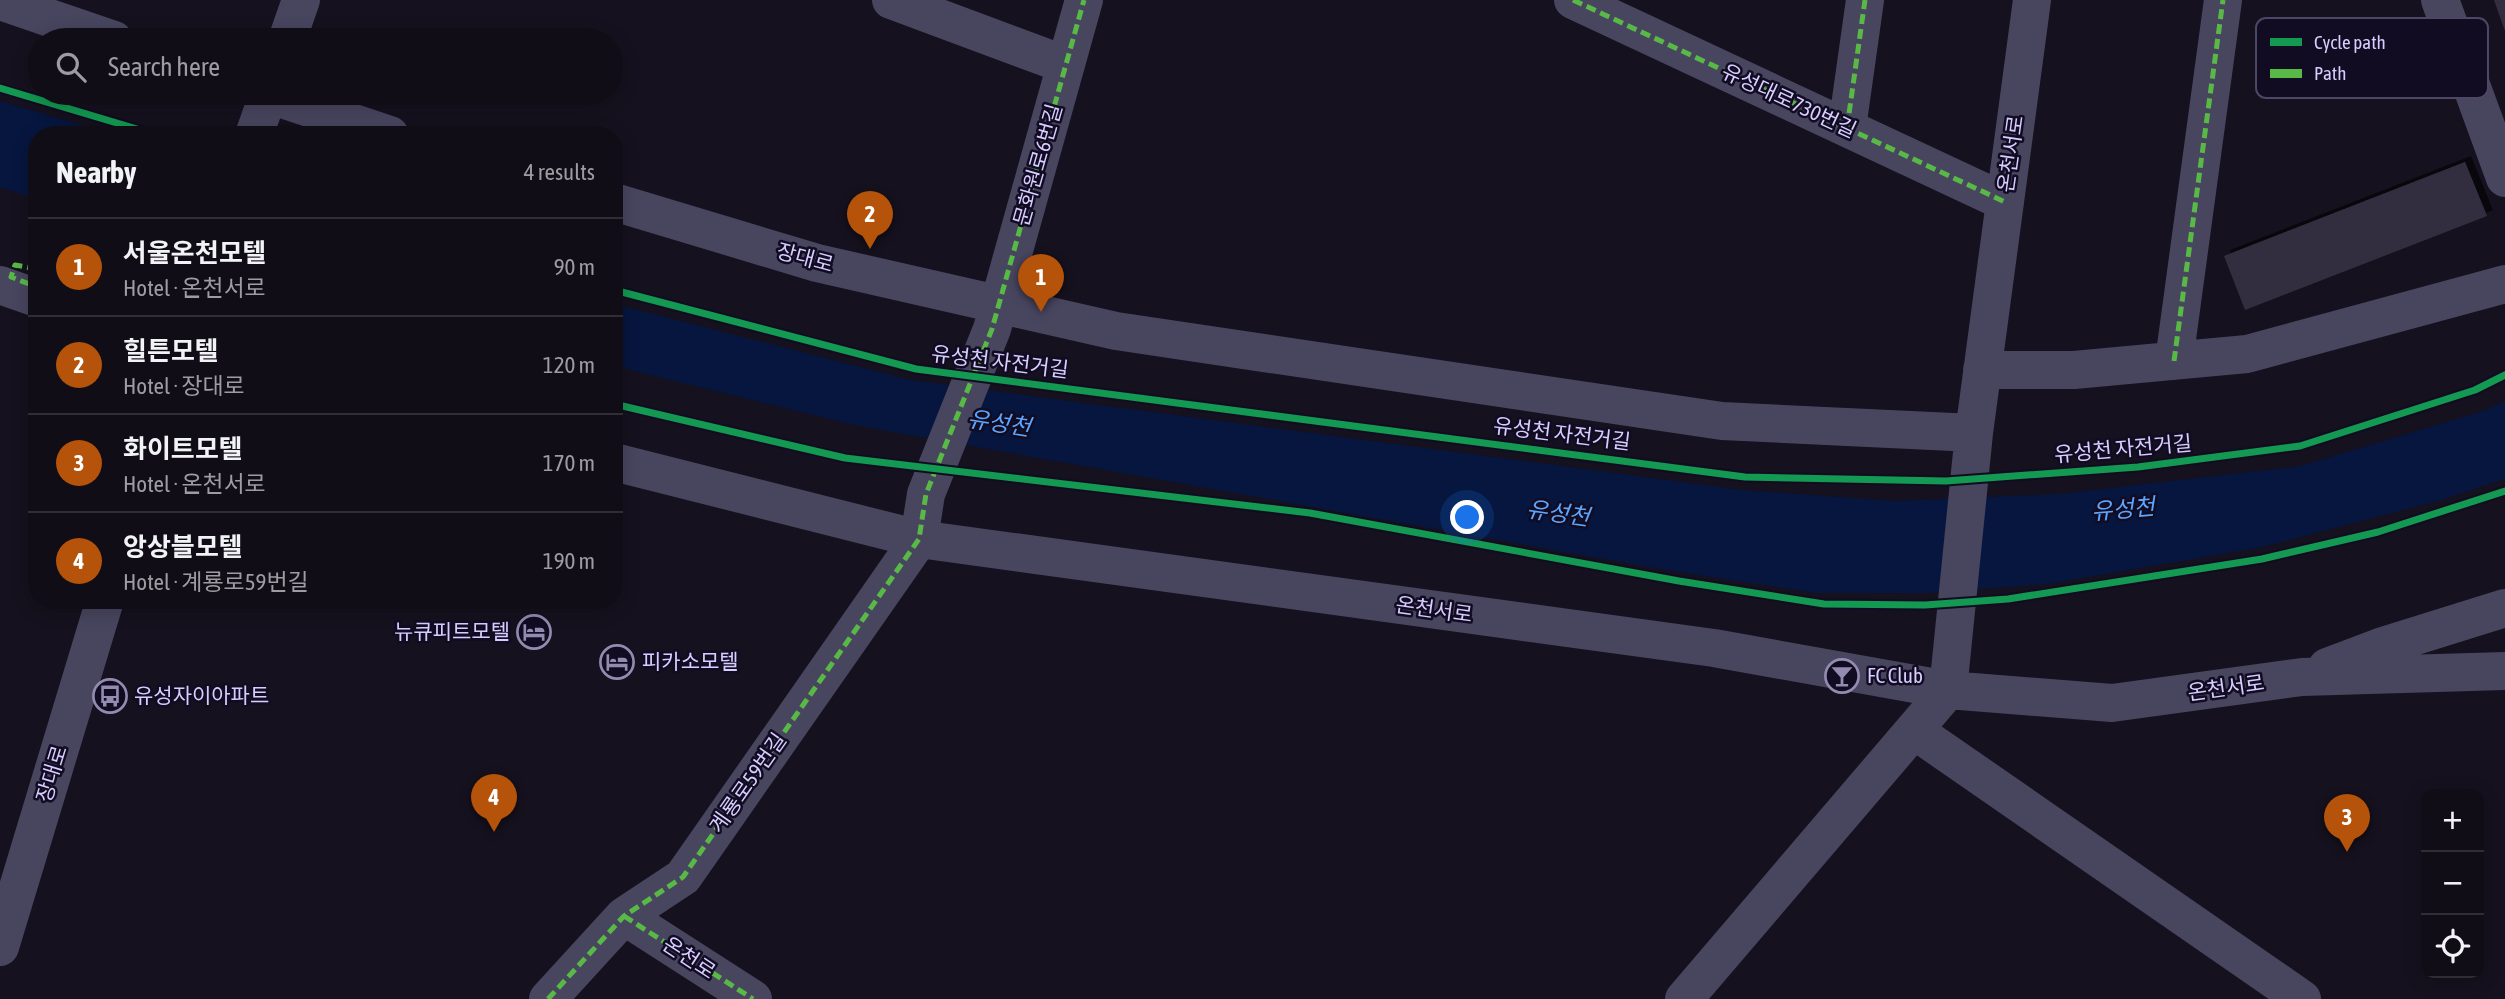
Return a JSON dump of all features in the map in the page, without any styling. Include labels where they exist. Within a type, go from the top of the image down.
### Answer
[{"type":"street","points":[[291,28],[301,0]]},
{"type":"street","points":[[891,0],[1066,65]]},
{"type":"street","name":"문화원로6번길","points":[[919,539],[926,494],[996,316],[1084,0]]},
{"type":"street","name":"유성대로730번길","points":[[1573,0],[2005,202]]},
{"type":"street","points":[[1847,128],[1864,0]]},
{"type":"street","name":"온천서로","points":[[1948,690],[1974,433],[2032,0]]},
{"type":"street","points":[[2174,361],[2223,0]]},
{"type":"street","points":[[2440,0],[2447,18]]},
{"type":"street","points":[[0,1],[79,28]]},
{"type":"street","points":[[2476,98],[2505,178]]},
{"type":"street","points":[[263,106],[351,126]]},
{"type":"street","name":"장대로","points":[[623,205],[996,316]]},
{"type":"street","points":[[1982,370],[2074,370],[2247,354],[2505,284]]},
{"type":"street","points":[[0,285],[28,295]]},
{"type":"street","points":[[996,316],[1116,331],[1722,421],[1974,433]]},
{"type":"street","points":[[623,464],[919,539]]},
{"type":"street","name":"온천서로","points":[[919,539],[1714,648],[1948,690],[2112,703],[2302,677],[2505,671]]},
{"type":"street","name":"계룡로59번길","points":[[548,999],[624,916],[683,877],[919,539]]},
{"type":"street","points":[[2302,677],[2380,647],[2505,608]]},
{"type":"street","name":"장대로","points":[[0,947],[102,609]]},
{"type":"street","points":[[1684,999],[1916,731],[1948,690]]},
{"type":"street","points":[[1916,731],[2302,999]]},
{"type":"street","name":"온천로","points":[[624,916],[753,999]]},
{"type":"water","points":[[0,101],[85,126],[28,126],[28,196],[0,187]]},
{"type":"water","name":"유성천","points":[[623,306],[911,380],[1743,490],[1895,501],[2059,494],[2301,466],[2483,411],[2505,401],[2505,479],[2441,500],[2263,547],[2048,584],[1926,593],[1815,593],[1666,570],[854,425],[623,368]]},
{"type":"building","points":[[2494,0],[2505,0],[2505,31]]},
{"type":"building","points":[[2465,162],[2487,216],[2245,310],[2224,256]]},
{"type":"marked path","points":[[548,999],[624,916],[683,877],[919,539],[926,494],[992,329],[1084,0]]},
{"type":"marked path","points":[[1573,0],[2005,202]]},
{"type":"marked path","points":[[1847,128],[1865,0]]},
{"type":"marked path","points":[[2174,361],[2223,0]]},
{"type":"marked path","points":[[28,267],[15,265],[11,277],[28,284]]},
{"type":"marked path","points":[[624,916],[753,999]]},
{"type":"cycle path","points":[[0,88],[28,96]]},
{"type":"cycle path","points":[[57,105],[127,126]]},
{"type":"cycle path","name":"유성천 자전거길","points":[[623,292],[916,369],[1745,477],[1946,481],[2138,467],[2300,446],[2475,390],[2505,375]]},
{"type":"cycle path","points":[[623,406],[845,458],[1310,513],[1679,581],[1824,604],[1925,605],[2008,599],[2262,559],[2378,532],[2505,491]]},
{"type":"place","name":"힐튼모텔","points":[[870,249]]},
{"type":"place","name":"서울온천모텔","points":[[1041,312]]},
{"type":"place","name":"뉴큐피트모텔","points":[[534,632]]},
{"type":"place","name":"피카소모텔","points":[[617,662]]},
{"type":"place","name":"FC Club","points":[[1842,676]]},
{"type":"place","name":"유성자이아파트","points":[[110,696]]},
{"type":"place","name":"앙상블모텔","points":[[494,832]]},
{"type":"place","name":"화이트모텔","points":[[2347,852]]}]
